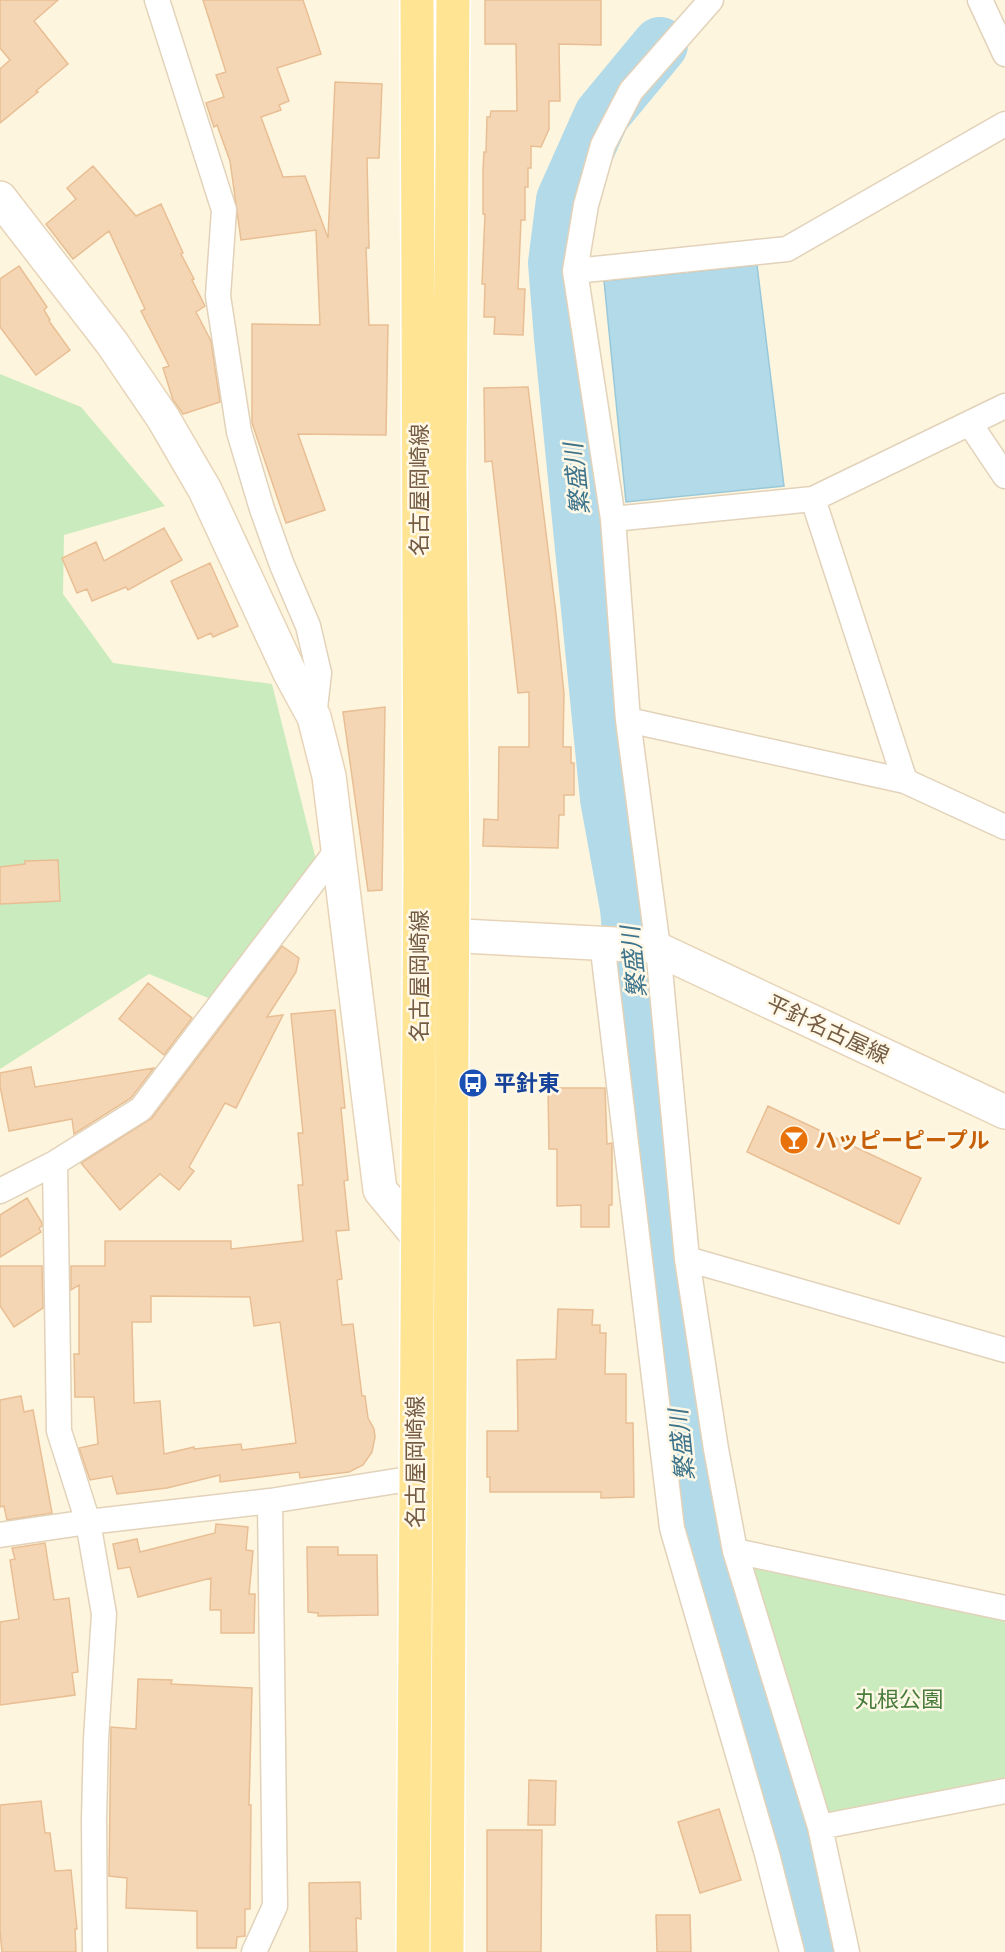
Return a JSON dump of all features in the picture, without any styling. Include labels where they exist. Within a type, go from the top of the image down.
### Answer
[{"type":"main road","name":"名古屋岡崎線","points":[[413,1952],[420,856],[417,0]]},
{"type":"main road","name":"名古屋岡崎線","points":[[447,1952],[453,936],[450,460],[453,0]]},
{"type":"street","points":[[157,0],[224,210],[218,296],[239,432],[282,565],[308,626],[319,673],[314,717]]},
{"type":"street","points":[[711,0],[631,90],[603,145],[586,205],[575,272],[613,519],[628,720],[655,947],[687,1260],[716,1449],[735,1551],[820,1827],[847,1952]]},
{"type":"street","points":[[980,0],[1005,54]]},
{"type":"street","points":[[575,272],[787,249],[1005,124]]},
{"type":"street","points":[[0,198],[112,343],[163,418],[205,490],[290,673],[314,717],[328,776],[380,1190],[417,1235]]},
{"type":"street","points":[[613,519],[813,499],[1005,406]]},
{"type":"street","points":[[970,424],[1005,476]]},
{"type":"street","points":[[813,499],[905,781]]},
{"type":"street","points":[[628,720],[905,781],[1005,826]]},
{"type":"street","points":[[0,1191],[56,1163],[141,1109],[338,849]]},
{"type":"street","points":[[418,934],[602,942],[655,947]]},
{"type":"street","points":[[602,942],[672,1528],[767,1854],[792,1952]]},
{"type":"street","name":"平針名古屋線","points":[[655,947],[1005,1112]]},
{"type":"street","points":[[56,1163],[59,1431],[88,1522],[104,1614],[96,1739],[95,1952]]},
{"type":"street","points":[[687,1260],[1004,1346]]},
{"type":"street","points":[[0,1535],[88,1522],[270,1501],[415,1479]]},
{"type":"street","points":[[254,1952],[275,1906],[270,1501]]},
{"type":"street","points":[[735,1551],[1005,1608]]},
{"type":"street","points":[[820,1827],[1005,1791]]},
{"type":"green space","points":[[0,374],[81,407],[165,506],[64,535],[63,594],[113,663],[272,684],[319,872],[223,1004],[149,974],[0,1069]]},
{"type":"green space","name":"丸根公園","points":[[741,1557],[1005,1612],[1005,1787],[825,1821]]},
{"type":"water","points":[[757,265],[784,486],[626,502],[604,281]]},
{"type":"building","points":[[0,0],[58,0],[34,21],[68,64],[0,123],[0,69],[10,60],[0,48]]},
{"type":"building","points":[[203,0],[303,0],[321,54],[277,68],[289,101],[279,105],[281,110],[261,117],[283,177],[305,176],[328,238],[335,82],[382,84],[379,158],[367,158],[369,248],[366,248],[369,325],[388,325],[386,435],[298,434],[325,510],[286,523],[252,423],[252,324],[320,325],[316,230],[241,240],[230,161],[206,103],[224,97],[216,75],[226,72]]},
{"type":"building","points":[[485,0],[601,0],[601,45],[559,44],[560,101],[549,101],[549,129],[541,147],[531,146],[531,168],[528,168],[528,187],[525,187],[525,220],[521,220],[518,289],[525,289],[523,335],[494,334],[495,317],[484,317],[483,170],[487,117],[490,117],[491,111],[517,111],[516,44],[485,44]]},
{"type":"building","points":[[93,166],[136,216],[161,204],[205,306],[196,312],[211,341],[220,402],[183,414],[173,400],[163,368],[169,366],[141,311],[145,309],[109,231],[73,259],[46,224],[76,199],[67,188]]},
{"type":"building","points":[[19,266],[47,307],[44,310],[49,321],[70,350],[36,375],[0,327],[0,279]]},
{"type":"building","points":[[528,387],[564,694],[563,747],[571,747],[571,763],[574,763],[574,795],[564,795],[564,815],[559,815],[558,848],[483,846],[484,819],[498,820],[499,747],[529,747],[529,692],[518,693],[492,461],[485,462],[484,388]]},
{"type":"building","points":[[164,528],[182,560],[128,590],[126,587],[92,601],[87,589],[77,593],[62,558],[96,542],[104,561]]},
{"type":"building","points":[[210,563],[238,626],[213,637],[211,633],[198,639],[171,581]]},
{"type":"building","points":[[385,707],[382,890],[368,891],[343,712]]},
{"type":"building","points":[[58,860],[60,901],[0,904],[0,867],[25,864],[25,861]]},
{"type":"building","points":[[282,946],[299,958],[296,972],[267,1017],[283,1015],[236,1108],[225,1103],[189,1167],[194,1171],[179,1190],[160,1174],[120,1210],[81,1163],[152,1118]]},
{"type":"building","points":[[148,983],[192,1018],[164,1055],[119,1019]]},
{"type":"building","points":[[335,1010],[345,1108],[341,1108],[348,1180],[344,1181],[349,1230],[336,1231],[342,1279],[337,1280],[342,1325],[353,1324],[362,1396],[365,1396],[368,1418],[374,1429],[372,1452],[363,1465],[349,1472],[300,1478],[299,1472],[220,1482],[220,1475],[167,1488],[117,1494],[112,1476],[90,1480],[79,1448],[98,1444],[94,1397],[75,1397],[74,1354],[79,1354],[79,1285],[71,1290],[71,1266],[105,1266],[105,1241],[231,1241],[231,1249],[303,1241],[298,1185],[303,1185],[298,1133],[303,1133],[291,1014]],"holes":[[[151,1296],[250,1297],[254,1326],[280,1322],[296,1443],[242,1450],[241,1444],[194,1449],[194,1447],[164,1454],[160,1401],[134,1403],[132,1322],[151,1322]]]},
{"type":"building","points":[[31,1067],[35,1087],[154,1068],[131,1098],[74,1134],[72,1119],[9,1131],[0,1086],[0,1073]]},
{"type":"building","points":[[548,1088],[605,1088],[607,1144],[612,1143],[612,1205],[609,1205],[609,1227],[581,1227],[581,1205],[557,1206],[557,1149],[549,1149]]},
{"type":"building","points":[[768,1106],[921,1178],[899,1224],[747,1152]]},
{"type":"building","points":[[27,1198],[42,1223],[39,1228],[41,1232],[0,1257],[0,1215]]},
{"type":"building","points":[[0,1266],[42,1266],[43,1308],[14,1327],[0,1306]]},
{"type":"building","points":[[558,1309],[593,1310],[592,1325],[600,1325],[600,1333],[606,1333],[605,1374],[626,1374],[626,1423],[633,1423],[634,1497],[601,1498],[601,1492],[490,1492],[490,1477],[487,1477],[487,1431],[518,1431],[517,1360],[556,1359]]},
{"type":"building","points":[[21,1396],[24,1412],[33,1410],[52,1513],[7,1520],[4,1506],[0,1507],[0,1400]]},
{"type":"building","points":[[216,1524],[248,1527],[246,1550],[253,1551],[249,1594],[255,1594],[254,1633],[221,1633],[221,1610],[210,1610],[211,1578],[138,1597],[130,1567],[118,1569],[113,1544],[137,1539],[140,1552],[215,1533]]},
{"type":"building","points":[[45,1543],[54,1600],[69,1598],[78,1672],[72,1673],[75,1695],[0,1705],[0,1622],[19,1619],[10,1560],[15,1559],[12,1548]]},
{"type":"building","points":[[307,1547],[338,1547],[338,1555],[377,1555],[378,1615],[318,1616],[318,1613],[308,1612]]},
{"type":"building","points":[[138,1679],[172,1680],[171,1684],[252,1688],[249,1805],[251,1805],[250,1909],[245,1909],[245,1936],[237,1937],[236,1948],[197,1948],[197,1911],[126,1908],[127,1878],[109,1876],[111,1727],[136,1729]]},
{"type":"building","points":[[529,1780],[556,1781],[555,1825],[528,1825]]},
{"type":"building","points":[[41,1801],[45,1833],[50,1833],[55,1871],[71,1870],[77,1929],[75,1929],[76,1952],[2,1952],[0,1805]]},
{"type":"building","points":[[719,1809],[741,1880],[700,1893],[678,1822]]},
{"type":"building","points":[[487,1830],[542,1830],[541,1952],[487,1952]]},
{"type":"building","points":[[360,1882],[361,1919],[356,1918],[357,1952],[310,1952],[309,1883]]},
{"type":"building","points":[[656,1915],[690,1915],[691,1952],[657,1952]]},
{"type":"waterway","name":"繁盛川","points":[[660,45],[602,115],[564,200],[556,263],[562,338],[608,799],[628,908],[686,1488],[817,1952]]},
{"type":"place","name":"平針東","points":[[473,1083]]},
{"type":"place","name":"ハッピーピープル","points":[[794,1140]]}]
